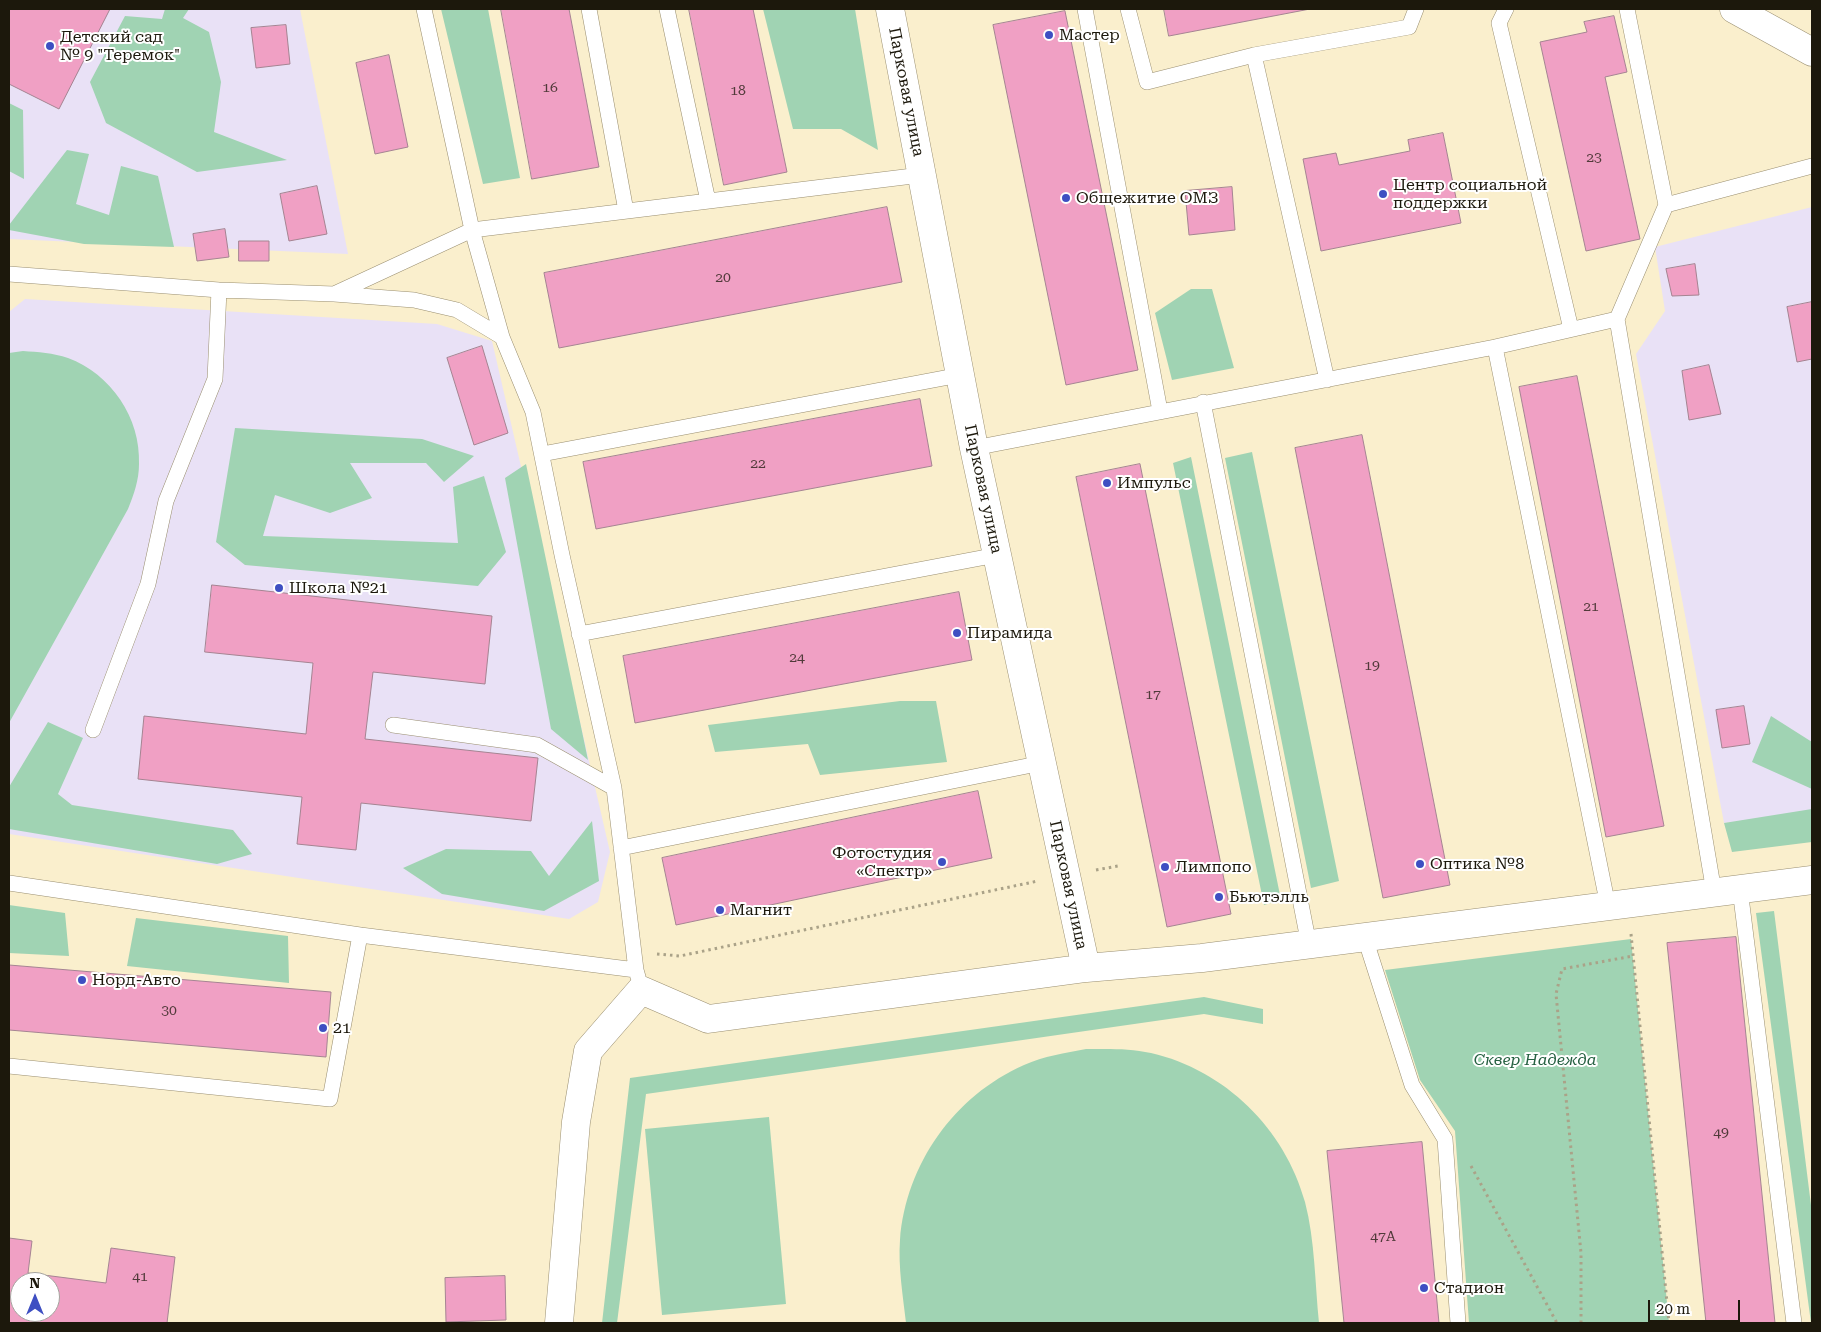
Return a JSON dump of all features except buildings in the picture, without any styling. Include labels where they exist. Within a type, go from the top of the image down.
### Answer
[{"type":"street","name":"Парковая улица","points":[[890,9],[974,448],[1086,968]]},
{"type":"street","points":[[1734,9],[1812,52]]},
{"type":"street","points":[[559,1323],[576,1122],[588,1051],[639,980],[708,1019],[1086,968],[1202,958],[1812,880]]},
{"type":"lane","points":[[589,9],[626,211]]},
{"type":"lane","points":[[668,9],[708,201]]},
{"type":"lane","points":[[1085,9],[1160,411]]},
{"type":"lane","points":[[1128,9],[1147,82],[1254,55],[1410,27],[1416,9]]},
{"type":"lane","points":[[1506,9],[1499,23],[1571,329]]},
{"type":"lane","points":[[1627,9],[1666,204],[1616,319],[1727,891],[1794,1323]]},
{"type":"lane","points":[[9,883],[360,935],[639,980],[614,788],[579,634],[533,412],[502,337],[472,230],[424,13]]},
{"type":"lane","points":[[1254,55],[1327,380]]},
{"type":"lane","points":[[1666,204],[1812,166]]},
{"type":"lane","points":[[334,294],[472,230],[922,174]]},
{"type":"lane","points":[[9,274],[219,290],[334,294],[414,300],[457,310],[502,337]]},
{"type":"lane","points":[[93,730],[148,584],[166,501],[215,378],[219,290]]},
{"type":"lane","points":[[974,448],[1494,347],[1616,319]]},
{"type":"lane","points":[[1494,347],[1618,904]]},
{"type":"lane","points":[[542,454],[960,375]]},
{"type":"lane","points":[[1203,402],[1308,945]]},
{"type":"lane","points":[[579,634],[997,555]]},
{"type":"lane","points":[[393,725],[536,745],[614,788]]},
{"type":"lane","points":[[621,848],[1042,763]]},
{"type":"lane","points":[[9,1066],[330,1099],[360,935]]},
{"type":"lane","points":[[1365,938],[1412,1085],[1445,1139],[1458,1323]]},
{"type":"path","points":[[634,953],[680,956],[1066,875],[1118,866]]},
{"type":"path","points":[[1618,904],[1633,956],[1669,1323]]},
{"type":"path","points":[[1581,1323],[1581,1253],[1556,994],[1562,969],[1633,956]]},
{"type":"path","points":[[1445,1139],[1471,1165],[1557,1323]]},
{"type":"shaded area","points":[[9,9],[300,9],[348,254],[9,239]]},
{"type":"shaded area","points":[[1812,207],[1812,813],[1724,823],[1636,354],[1665,311],[1655,247]]},
{"type":"shaded area","name":"Школа №21","points":[[25,299],[437,324],[492,341],[610,852],[598,902],[569,919],[9,834],[9,312]]},
{"type":"green space","points":[[165,9],[189,9],[183,18],[209,32],[221,82],[214,132],[287,160],[197,172],[106,123],[90,82],[125,16],[162,19]]},
{"type":"green space","points":[[441,9],[488,9],[520,178],[483,184]]},
{"type":"green space","points":[[763,9],[855,9],[878,150],[841,129],[793,129]]},
{"type":"green space","points":[[9,103],[23,110],[24,179],[9,171]]},
{"type":"green space","points":[[67,150],[89,154],[76,204],[109,215],[121,166],[158,176],[174,247],[84,244],[9,230],[9,225]]},
{"type":"green space","points":[[1191,289],[1212,289],[1234,368],[1172,380],[1155,313]]},
{"type":"green space","points":[[23,351],[68,358],[98,375],[110,386],[129,414],[135,430],[139,464],[136,487],[128,509],[9,723],[9,353]]},
{"type":"green space","points":[[235,428],[422,439],[474,456],[444,482],[426,463],[350,463],[372,498],[330,513],[275,495],[263,536],[458,543],[453,487],[484,476],[506,552],[478,586],[245,565],[216,542]]},
{"type":"green space","points":[[1252,452],[1339,881],[1311,888],[1225,458]]},
{"type":"green space","points":[[1191,457],[1281,900],[1264,905],[1173,463]]},
{"type":"green space","points":[[526,464],[588,760],[551,729],[505,478]]},
{"type":"green space","points":[[900,701],[936,701],[947,762],[820,775],[808,744],[715,752],[708,725]]},
{"type":"green space","points":[[1771,716],[1812,742],[1812,789],[1752,762]]},
{"type":"green space","points":[[48,722],[83,738],[58,794],[72,805],[233,830],[252,854],[217,864],[9,829],[9,787]]},
{"type":"green space","points":[[1812,809],[1812,842],[1732,852],[1724,823]]},
{"type":"green space","points":[[592,821],[599,881],[544,911],[442,894],[403,868],[446,849],[531,851],[549,876]]},
{"type":"green space","points":[[9,905],[65,913],[69,956],[9,953]]},
{"type":"green space","points":[[1774,911],[1812,1213],[1812,1323],[1756,913]]},
{"type":"green space","points":[[136,918],[288,936],[289,983],[127,966]]},
{"type":"green space","name":"Сквер Надежда","points":[[1631,939],[1669,1323],[1469,1323],[1455,1131],[1420,1080],[1385,970]]},
{"type":"green space","points":[[1204,997],[1263,1009],[1263,1024],[1204,1014],[646,1094],[617,1323],[602,1323],[630,1078]]},
{"type":"green space","points":[[1086,1049],[1135,1050],[1178,1061],[1203,1073],[1227,1088],[1248,1106],[1267,1127],[1283,1150],[1296,1175],[1305,1202],[1313,1247],[1319,1323],[906,1323],[900,1261],[900,1240],[904,1212],[912,1185],[923,1159],[938,1136],[956,1114],[976,1095],[999,1078],[1039,1059]]},
{"type":"green space","points":[[769,1117],[786,1304],[662,1315],[645,1129]]},
{"type":"place","name":"Мастер","points":[[1049,35]]},
{"type":"place","name":"Детский сад № 9 \"Теремок\"","points":[[50,46]]},
{"type":"place","name":"Центр социальной поддержки","points":[[1383,194]]},
{"type":"place","name":"Общежитие ОМЗ","points":[[1066,198]]},
{"type":"place","name":"Импульс","points":[[1107,483]]},
{"type":"place","name":"Школа №21","points":[[279,588]]},
{"type":"place","name":"Пирамида","points":[[957,633]]},
{"type":"place","name":"Фотостудия «Спектр»","points":[[942,862]]},
{"type":"place","name":"Оптика №8","points":[[1420,864]]},
{"type":"place","name":"Лимпопо","points":[[1165,867]]},
{"type":"place","name":"Бьютэлль","points":[[1219,897]]},
{"type":"place","name":"Магнит","points":[[720,910]]},
{"type":"place","name":"Норд-Авто","points":[[82,980]]},
{"type":"place","name":"21","points":[[323,1028]]},
{"type":"place","name":"Стадион","points":[[1424,1288]]}]
